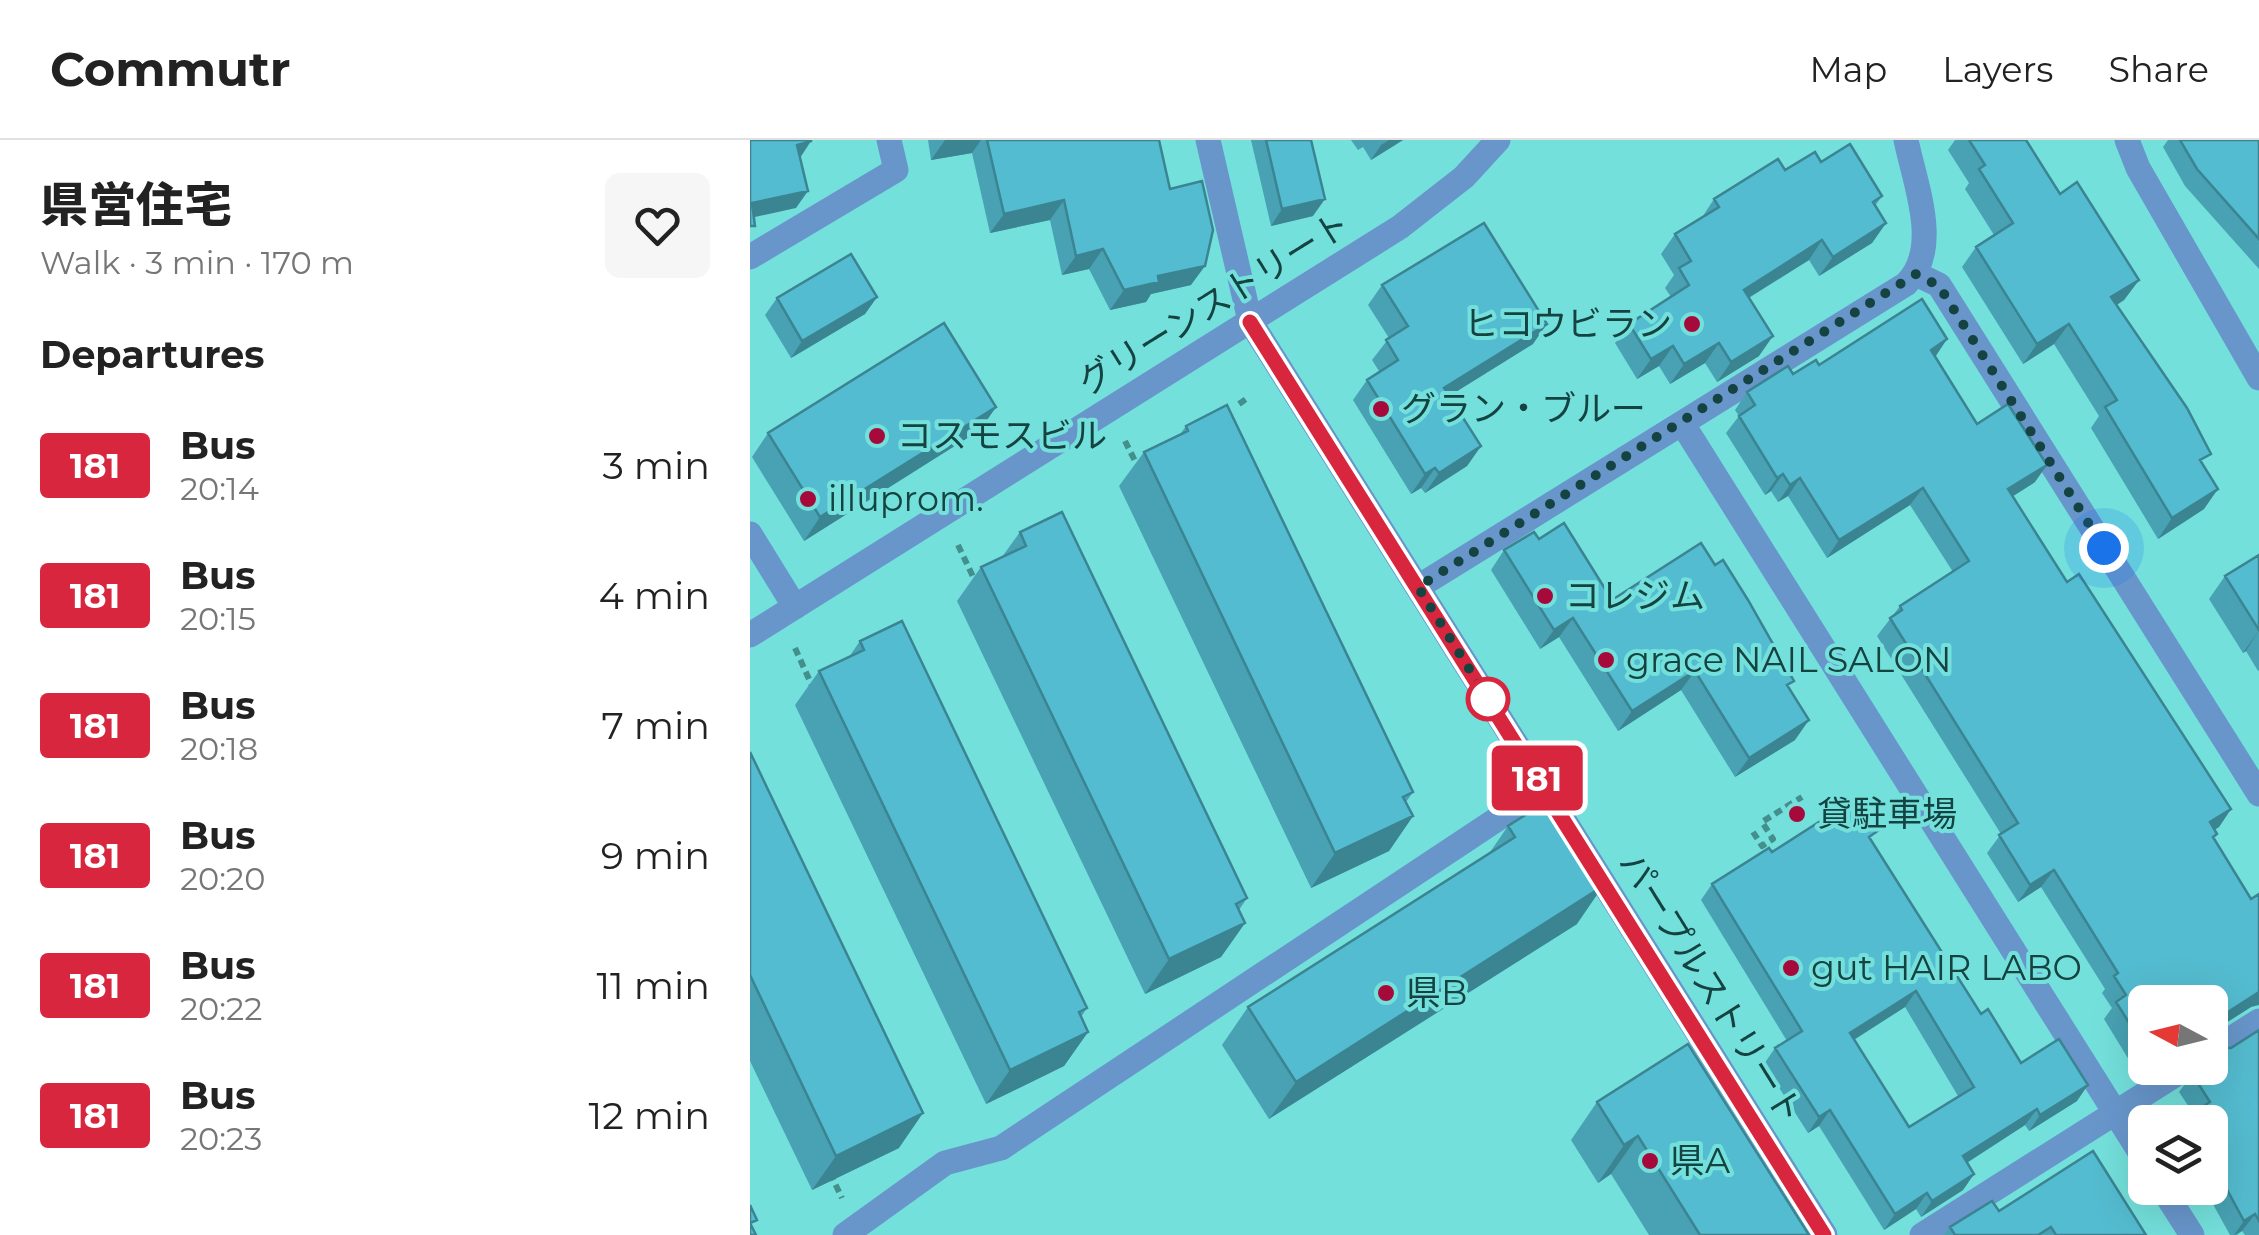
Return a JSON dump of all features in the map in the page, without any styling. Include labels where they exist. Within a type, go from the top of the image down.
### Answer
[{"type":"street","points":[[750,257],[896,170],[889,140]]},
{"type":"street","name":"パープルストリート","points":[[1208,140],[1250,322],[1824,1235]]},
{"type":"street","name":"グリーンストリート","points":[[750,635],[1422,212],[1464,177],[1498,140]]},
{"type":"street","points":[[1418,587],[1916,274],[1926,248],[1906,140]]},
{"type":"street","points":[[2127,140],[2138,168],[2259,378]]},
{"type":"street","points":[[1916,274],[1939,286],[2259,794]]},
{"type":"street","points":[[1682,423],[2128,1133]]},
{"type":"street","points":[[750,534],[795,607]]},
{"type":"street","points":[[847,1224],[945,1163],[1001,1148],[1544,788]]},
{"type":"street","points":[[2228,1041],[2259,1021]]},
{"type":"street","points":[[1922,1235],[2159,1085]]},
{"type":"street","points":[[2173,1205],[2192,1235]]},
{"type":"path","points":[[1239,404],[1249,397]]},
{"type":"path","points":[[1125,441],[1146,484]]},
{"type":"path","points":[[958,546],[978,586]]},
{"type":"path","points":[[795,648],[822,706]]},
{"type":"path","points":[[1753,832],[1762,846],[1773,839],[1762,822],[1802,797]]},
{"type":"path","points":[[824,1160],[847,1224]]},
{"type":"building","points":[[750,140],[811,140],[797,145],[808,191],[752,203],[755,226],[750,226]]},
{"type":"building","points":[[987,140],[1159,140],[1170,189],[1202,181],[1213,230],[1205,266],[1158,276],[1159,282],[1124,290],[1103,249],[1076,256],[1064,200],[1004,214]]},
{"type":"building","points":[[1266,140],[1311,140],[1325,199],[1282,209]]},
{"type":"building","points":[[1969,140],[2026,140],[2060,194],[2077,182],[2139,280],[2111,297],[2187,408],[2211,454],[2200,460],[2218,489],[2172,518],[2105,407],[2117,400],[2069,324],[2037,344],[1976,247],[2013,223],[1979,169],[1985,165]]},
{"type":"building","points":[[2180,140],[2259,140],[2259,239],[2197,169]]},
{"type":"building","points":[[1850,144],[1882,196],[1873,202],[1886,223],[1833,257],[1822,240],[1744,290],[1773,336],[1731,362],[1719,343],[1684,364],[1673,346],[1651,359],[1629,324],[1689,285],[1679,268],[1691,261],[1675,234],[1719,207],[1714,199],[1778,159],[1785,170],[1815,152],[1821,162]]},
{"type":"building","points":[[1484,223],[1547,324],[1444,388],[1481,446],[1439,473],[1435,468],[1425,474],[1367,380],[1398,360],[1386,340],[1408,326],[1382,285]]},
{"type":"building","points":[[851,254],[877,297],[802,341],[777,298]]},
{"type":"building","points":[[1922,299],[1947,339],[1931,350],[1977,424],[2008,404],[2047,465],[2008,489],[2067,582],[2079,574],[2231,809],[2210,822],[2217,834],[2213,837],[2251,899],[2259,894],[2259,992],[2228,1012],[2228,985],[2128,985],[2128,1021],[2116,1002],[2126,995],[2114,976],[2118,973],[2054,870],[2030,885],[1999,835],[2018,823],[1890,618],[1902,610],[1900,606],[1969,561],[1923,488],[1839,540],[1800,478],[1790,485],[1783,474],[1777,478],[1739,416],[1755,405],[1747,392],[1788,366],[1793,374],[1816,360],[1819,365]]},
{"type":"building","name":"コスモスビル","points":[[944,323],[996,407],[820,517],[768,433]]},
{"type":"building","points":[[1227,405],[1413,792],[1403,797],[1413,816],[1335,853],[1144,452],[1188,431],[1186,426]]},
{"type":"building","points":[[1062,512],[1247,898],[1236,904],[1245,923],[1169,959],[981,567],[1026,546],[1020,532]]},
{"type":"building","points":[[1564,523],[1612,600],[1701,543],[1715,565],[1723,560],[1794,681],[1787,685],[1809,720],[1749,758],[1695,671],[1632,711],[1573,618],[1554,630],[1504,550],[1534,532],[1539,539]]},
{"type":"building","points":[[2259,555],[2259,630],[2225,576]]},
{"type":"building","points":[[902,621],[1087,1008],[1079,1012],[1088,1032],[1010,1070],[819,671],[864,650],[860,641]]},
{"type":"building","points":[[750,752],[923,1113],[836,1156],[750,975]]},
{"type":"building","points":[[1858,797],[1879,830],[1869,837],[1981,1014],[1988,1009],[2021,1063],[2059,1039],[2088,1085],[2040,1115],[2037,1109],[1963,1156],[1974,1174],[1932,1201],[1927,1193],[1895,1214],[1830,1110],[1819,1117],[1775,1048],[1802,1031],[1712,884],[1769,848],[1772,852]],"holes":[[[1916,991],[1974,1087],[1909,1127],[1850,1033]]]},
{"type":"building","name":"県B","points":[[1549,800],[1603,886],[1296,1082],[1248,1007],[1515,837],[1508,826]]},
{"type":"building","points":[[2259,1030],[2259,1221],[2255,1214],[2244,1221],[2228,1191],[2228,1105],[2205,1105],[2210,1102],[2199,1085],[2228,1085],[2231,1048]]},
{"type":"building","points":[[1688,1044],[1809,1235],[1700,1235],[1638,1136],[1624,1145],[1597,1102]]},
{"type":"building","points":[[2093,1151],[2146,1235],[2056,1235],[2051,1227],[2038,1235],[1955,1235],[1950,1227],[1992,1201],[1999,1211]]},
{"type":"building","points":[[750,1205],[757,1220],[750,1223]]},
{"type":"bus line","name":"181","points":[[1250,322],[1824,1235]]},
{"type":"place","name":"ヒコウビラン","points":[[1692,324]]},
{"type":"place","name":"グラン・ブルー","points":[[1381,409]]},
{"type":"place","name":"コスモスビル","points":[[877,436]]},
{"type":"place","name":"illuprom.","points":[[808,499]]},
{"type":"place","name":"コレジム","points":[[1545,596]]},
{"type":"place","name":"grace NAIL SALON","points":[[1606,660]]},
{"type":"place","name":"貸駐車場","points":[[1797,814]]},
{"type":"place","name":"gut HAIR LABO","points":[[1791,968]]},
{"type":"place","name":"県B","points":[[1386,993]]},
{"type":"place","name":"県A","points":[[1650,1161]]},
{"type":"route","points":[[1488,699],[1418,587],[1906,284],[1916,274],[1939,286],[2104,548]]}]
